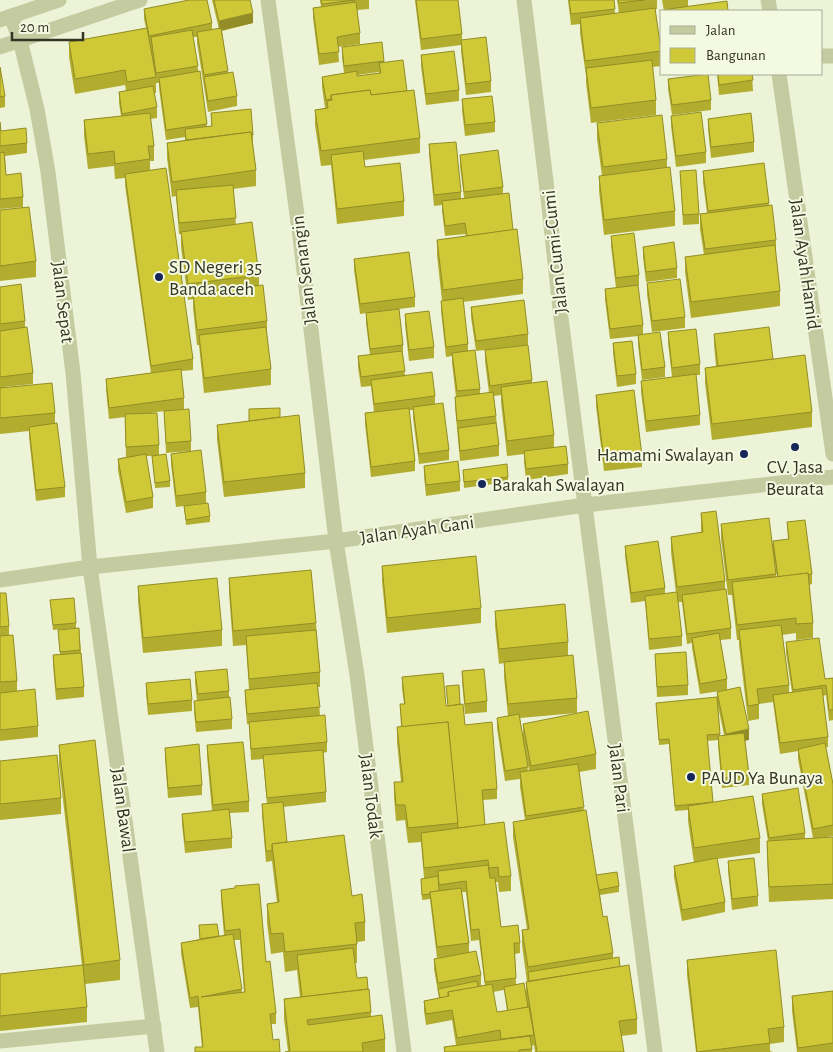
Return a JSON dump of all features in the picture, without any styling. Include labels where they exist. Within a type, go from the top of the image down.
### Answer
[{"type":"street","points":[[6,18],[59,0]]},
{"type":"street","points":[[0,47],[140,0]]},
{"type":"street","name":"Jalan Senangin","points":[[268,0],[300,237],[336,541]]},
{"type":"street","name":"Jalan Cumi-Cumi","points":[[524,0],[585,505]]},
{"type":"street","name":"Jalan Sepat","points":[[6,18],[20,40],[37,110],[48,172],[73,373],[90,568]]},
{"type":"street","name":"Jalan Ayah Hamid","points":[[778,75],[833,454]]},
{"type":"street","name":"Jalan Ayah Gani","points":[[0,580],[90,568],[336,541],[585,505],[833,476]]},
{"type":"street","name":"Jalan Pari","points":[[585,505],[655,1052]]},
{"type":"street","name":"Jalan Todak","points":[[336,541],[357,676],[404,1052]]},
{"type":"street","name":"Jalan Bawal","points":[[90,568],[157,1052]]},
{"type":"street","points":[[0,1041],[154,1026]]},
{"type":"building","points":[[189,0],[207,0],[212,23],[149,36],[144,9]]},
{"type":"building","points":[[214,0],[250,0],[253,13],[219,21]]},
{"type":"building","points":[[321,0],[355,0],[322,4]]},
{"type":"building","points":[[416,0],[458,0],[462,34],[421,39]]},
{"type":"building","points":[[569,0],[614,0],[615,9],[571,14]]},
{"type":"building","points":[[618,0],[644,0],[619,3]]},
{"type":"building","points":[[727,1],[728,10],[669,10]]},
{"type":"building","points":[[356,2],[360,33],[337,37],[339,52],[319,54],[313,8]]},
{"type":"building","points":[[655,8],[660,51],[585,61],[580,18]]},
{"type":"building","points":[[147,28],[156,77],[127,82],[125,70],[75,79],[69,42]]},
{"type":"building","points":[[221,28],[228,71],[204,75],[197,32]]},
{"type":"building","points":[[192,30],[198,66],[156,73],[151,37]]},
{"type":"building","points":[[486,37],[491,81],[466,84],[461,40]]},
{"type":"building","points":[[382,42],[384,61],[344,66],[342,47]]},
{"type":"building","points":[[454,51],[459,90],[426,94],[421,55]]},
{"type":"building","points":[[403,60],[407,91],[371,95],[370,90],[331,95],[331,99],[326,100],[322,77],[357,71],[357,76],[381,73],[379,63]]},
{"type":"building","points":[[652,60],[656,100],[591,108],[586,68]]},
{"type":"building","points":[[0,67],[5,96],[0,97]]},
{"type":"building","points":[[200,71],[207,124],[166,130],[159,78]]},
{"type":"building","points":[[233,72],[237,96],[208,101],[204,77]]},
{"type":"building","points":[[708,75],[711,100],[672,105],[668,79]]},
{"type":"building","points":[[718,75],[752,75],[753,80],[719,85]]},
{"type":"building","points":[[153,86],[157,107],[122,114],[119,92]]},
{"type":"building","points":[[370,90],[371,95],[414,90],[420,138],[321,151],[315,110],[328,108],[327,101],[332,100],[331,95]]},
{"type":"building","points":[[492,96],[495,122],[465,125],[462,99]]},
{"type":"building","points":[[251,109],[253,135],[251,132],[186,140],[185,129],[212,126],[211,113]]},
{"type":"building","points":[[701,112],[706,152],[676,156],[671,116]]},
{"type":"building","points":[[150,113],[154,146],[148,146],[150,159],[115,164],[114,151],[88,154],[84,120]]},
{"type":"building","points":[[751,113],[754,142],[711,147],[708,119]]},
{"type":"building","points":[[662,115],[667,159],[603,167],[597,123]]},
{"type":"building","points":[[0,122],[1,131],[26,128],[27,143],[0,146]]},
{"type":"building","points":[[251,132],[256,170],[172,182],[167,143]]},
{"type":"building","points":[[456,142],[461,192],[434,195],[429,144]]},
{"type":"building","points":[[498,150],[503,187],[464,192],[460,155]]},
{"type":"building","points":[[363,151],[365,167],[400,163],[404,201],[337,209],[331,155]]},
{"type":"building","points":[[4,152],[6,175],[21,173],[23,197],[0,199],[0,153]]},
{"type":"building","points":[[764,163],[769,203],[708,211],[703,171]]},
{"type":"building","points":[[670,167],[675,211],[604,220],[599,176]]},
{"type":"building","name":"SD Negeri 35 Banda aceh","points":[[166,168],[193,359],[151,366],[125,174]]},
{"type":"building","points":[[696,170],[699,214],[683,215],[680,171]]},
{"type":"building","points":[[233,185],[236,218],[179,223],[176,190]]},
{"type":"building","points":[[509,193],[513,230],[467,236],[465,223],[445,226],[442,201]]},
{"type":"building","points":[[772,205],[776,240],[705,249],[700,214]]},
{"type":"building","points":[[29,207],[36,261],[0,266],[0,210]]},
{"type":"building","points":[[252,222],[259,275],[188,284],[181,232]]},
{"type":"building","points":[[517,229],[523,279],[443,290],[437,240]]},
{"type":"building","points":[[634,233],[639,275],[616,278],[611,236]]},
{"type":"building","points":[[674,242],[677,268],[646,272],[643,247]]},
{"type":"building","points":[[775,245],[780,291],[691,302],[685,257]]},
{"type":"building","points":[[409,252],[415,297],[360,304],[354,259]]},
{"type":"building","points":[[680,279],[685,317],[652,321],[647,283]]},
{"type":"building","points":[[21,284],[25,321],[0,324],[0,287]]},
{"type":"building","points":[[263,285],[267,321],[197,330],[193,293]]},
{"type":"building","points":[[638,285],[643,325],[610,329],[605,289]]},
{"type":"building","points":[[463,298],[468,344],[446,347],[441,301]]},
{"type":"building","points":[[524,300],[528,334],[476,341],[471,307]]},
{"type":"building","points":[[399,309],[403,345],[370,349],[366,313]]},
{"type":"building","points":[[429,311],[434,347],[409,350],[405,314]]},
{"type":"building","points":[[27,327],[33,373],[0,377],[0,331]]},
{"type":"building","points":[[266,327],[271,369],[204,378],[199,335]]},
{"type":"building","points":[[769,327],[773,359],[718,366],[714,334]]},
{"type":"building","points":[[696,329],[700,364],[672,368],[668,332]]},
{"type":"building","points":[[660,332],[665,367],[642,370],[638,335]]},
{"type":"building","points":[[632,341],[636,374],[617,376],[613,343]]},
{"type":"building","points":[[528,345],[532,380],[490,386],[485,350]]},
{"type":"building","points":[[475,350],[480,389],[457,391],[452,353]]},
{"type":"building","points":[[402,351],[405,371],[361,377],[358,356]]},
{"type":"building","points":[[805,355],[812,412],[712,424],[705,368]]},
{"type":"building","points":[[181,369],[184,398],[109,408],[106,379]]},
{"type":"building","points":[[432,372],[435,396],[374,404],[371,380]]},
{"type":"building","points":[[696,374],[700,415],[646,421],[641,381]]},
{"type":"building","points":[[547,381],[554,435],[507,441],[501,387]]},
{"type":"building","points":[[52,383],[55,413],[0,418],[0,388]]},
{"type":"building","points":[[634,390],[642,456],[604,461],[596,395]]},
{"type":"building","points":[[493,392],[496,416],[457,421],[455,397]]},
{"type":"building","points":[[443,403],[449,450],[419,454],[413,407]]},
{"type":"building","points":[[280,408],[280,417],[249,421],[249,409]]},
{"type":"building","points":[[409,408],[415,461],[371,467],[365,413]]},
{"type":"building","points":[[189,409],[191,441],[166,443],[164,411]]},
{"type":"building","points":[[157,413],[159,445],[126,447],[125,414]]},
{"type":"building","points":[[299,415],[305,473],[224,482],[217,425]]},
{"type":"building","points":[[57,423],[65,487],[36,490],[29,427]]},
{"type":"building","points":[[496,423],[499,445],[460,451],[458,428]]},
{"type":"building","points":[[566,446],[568,464],[526,469],[524,451]]},
{"type":"building","points":[[201,450],[206,492],[176,496],[171,454]]},
{"type":"building","points":[[146,454],[153,497],[126,502],[118,459]]},
{"type":"building","points":[[166,454],[170,481],[155,483],[152,456]]},
{"type":"building","points":[[458,461],[460,481],[426,485],[424,466]]},
{"type":"building","points":[[507,464],[508,477],[464,482],[463,470]]},
{"type":"building","points":[[208,503],[210,516],[186,520],[184,506]]},
{"type":"building","points":[[716,511],[725,581],[677,587],[671,537],[703,532],[701,513]]},
{"type":"building","points":[[769,518],[776,574],[728,580],[721,524]]},
{"type":"building","points":[[805,520],[812,574],[778,577],[773,541],[789,539],[787,522]]},
{"type":"building","points":[[658,541],[665,588],[631,593],[625,546]]},
{"type":"building","points":[[476,556],[481,608],[387,618],[382,566]]},
{"type":"building","points":[[311,570],[316,623],[233,631],[229,578]]},
{"type":"building","points":[[808,573],[813,623],[796,624],[796,618],[737,625],[732,582]]},
{"type":"building","points":[[217,578],[222,630],[143,638],[138,586]]},
{"type":"building","points":[[726,589],[731,628],[687,634],[682,595]]},
{"type":"building","points":[[677,592],[682,636],[649,639],[645,596]]},
{"type":"building","points":[[0,593],[6,593],[9,626],[0,627]]},
{"type":"building","points":[[74,598],[76,623],[53,625],[50,600]]},
{"type":"building","points":[[565,604],[568,642],[499,649],[495,611]]},
{"type":"building","points":[[781,625],[789,685],[757,689],[759,704],[748,706],[739,630]]},
{"type":"building","points":[[79,628],[80,650],[60,652],[58,630]]},
{"type":"building","points":[[316,630],[320,672],[249,679],[246,636]]},
{"type":"building","points":[[719,633],[727,679],[700,684],[692,638]]},
{"type":"building","points":[[13,635],[17,681],[0,682],[0,636]]},
{"type":"building","points":[[819,638],[825,679],[833,678],[833,710],[829,710],[826,685],[793,690],[786,642]]},
{"type":"building","points":[[686,652],[688,685],[657,687],[655,654]]},
{"type":"building","points":[[81,653],[84,687],[56,689],[53,655]]},
{"type":"building","points":[[573,655],[577,698],[508,704],[504,662]]},
{"type":"building","points":[[227,669],[229,691],[198,694],[195,672]]},
{"type":"building","points":[[484,669],[487,701],[465,704],[462,671]]},
{"type":"building","points":[[443,673],[446,706],[463,704],[465,725],[492,722],[497,789],[482,790],[485,825],[458,828],[448,722],[402,727],[400,704],[405,704],[402,677]]},
{"type":"building","points":[[190,679],[192,700],[148,704],[146,683]]},
{"type":"building","points":[[317,683],[320,707],[247,714],[245,690]]},
{"type":"building","points":[[459,685],[460,704],[448,706],[446,686]]},
{"type":"building","points":[[740,687],[749,729],[726,734],[717,692]]},
{"type":"building","points":[[822,688],[828,737],[780,743],[773,695]]},
{"type":"building","points":[[35,689],[38,726],[0,730],[0,693]]},
{"type":"building","points":[[230,697],[232,719],[196,722],[194,701]]},
{"type":"building","name":"PAUD Ya Bunaya","points":[[717,697],[720,734],[707,735],[713,802],[675,806],[669,739],[659,740],[656,703]]},
{"type":"building","points":[[588,711],[596,754],[531,766],[523,724]]},
{"type":"building","points":[[519,714],[528,767],[505,771],[497,718]]},
{"type":"building","points":[[325,715],[327,742],[251,749],[249,722]]},
{"type":"building","points":[[448,722],[458,823],[408,828],[405,805],[396,805],[394,782],[403,782],[397,727]]},
{"type":"building","points":[[744,733],[749,775],[722,778],[718,736]]},
{"type":"building","points":[[95,740],[120,960],[84,965],[59,745]]},
{"type":"building","points":[[243,742],[249,801],[213,805],[207,745]]},
{"type":"building","points":[[825,743],[833,784],[833,825],[813,829],[798,749]]},
{"type":"building","points":[[199,744],[202,785],[168,788],[165,748]]},
{"type":"building","points":[[323,750],[326,792],[267,798],[263,755]]},
{"type":"building","points":[[57,755],[61,798],[0,804],[0,761]]},
{"type":"building","points":[[578,764],[584,807],[526,816],[520,772]]},
{"type":"building","points":[[798,788],[805,833],[769,838],[762,794]]},
{"type":"building","points":[[753,796],[760,838],[694,848],[688,806]]},
{"type":"building","points":[[283,802],[287,842],[272,844],[272,851],[266,851],[262,804]]},
{"type":"building","points":[[229,809],[232,838],[185,842],[182,814]]},
{"type":"building","points":[[586,810],[603,917],[607,916],[613,953],[528,967],[522,930],[529,929],[513,822]]},
{"type":"building","points":[[504,822],[511,876],[499,877],[498,867],[489,868],[488,860],[424,868],[421,833]]},
{"type":"building","points":[[344,835],[352,896],[362,894],[365,922],[355,923],[357,944],[285,952],[283,933],[271,934],[267,904],[279,902],[272,844]]},
{"type":"building","points":[[833,837],[833,884],[769,887],[767,841]]},
{"type":"building","points":[[717,858],[725,902],[682,910],[674,866]]},
{"type":"building","points":[[754,858],[758,896],[732,899],[728,861]]},
{"type":"building","points":[[488,865],[490,878],[495,878],[501,927],[518,925],[520,943],[514,943],[516,978],[485,982],[479,929],[471,930],[466,881],[439,885],[438,871]]},
{"type":"building","points":[[617,872],[619,886],[599,890],[596,875]]},
{"type":"building","points":[[438,876],[439,891],[422,895],[421,879]]},
{"type":"building","points":[[259,884],[266,962],[270,961],[276,1013],[270,1014],[273,1040],[279,1039],[280,1052],[195,1052],[195,1047],[203,1047],[198,996],[190,998],[181,943],[233,934],[242,989],[201,997],[245,992],[240,929],[225,931],[221,890],[235,888],[235,886]]},
{"type":"building","points":[[461,888],[469,943],[437,947],[430,892]]},
{"type":"building","points":[[217,924],[219,936],[200,939],[199,925]]},
{"type":"building","points":[[353,948],[357,978],[367,977],[368,989],[302,997],[297,955]]},
{"type":"building","points":[[776,950],[784,1027],[768,1029],[770,1043],[697,1052],[687,960]]},
{"type":"building","points":[[476,951],[481,975],[438,983],[434,959]]},
{"type":"building","points":[[619,957],[620,967],[529,981],[528,972]]},
{"type":"building","points":[[83,965],[87,1007],[0,1016],[0,974]]},
{"type":"building","points":[[629,965],[637,1019],[619,1021],[624,1052],[537,1052],[526,982]]},
{"type":"building","points":[[477,981],[478,987],[448,992],[448,997],[440,998],[438,989]]},
{"type":"building","points":[[524,983],[528,1007],[508,1011],[504,987]]},
{"type":"building","points":[[492,984],[497,1012],[529,1007],[534,1035],[501,1039],[500,1030],[457,1038],[452,1010],[426,1014],[424,1001],[449,996],[448,992]]},
{"type":"building","points":[[369,989],[371,1012],[307,1020],[308,1025],[382,1015],[385,1039],[362,1043],[363,1052],[285,1052],[290,1051],[284,999]]},
{"type":"building","points":[[833,991],[833,1043],[798,1048],[792,996]]},
{"type":"building","points":[[530,1036],[532,1049],[519,1050],[519,1052],[445,1052],[444,1047]]},
{"type":"place","name":"SD Negeri 35 Banda aceh","points":[[159,277]]},
{"type":"place","name":"CV. Jasa Beurata","points":[[795,447]]},
{"type":"place","name":"Hamami Swalayan","points":[[744,454]]},
{"type":"place","name":"Barakah Swalayan","points":[[482,484]]},
{"type":"place","name":"PAUD Ya Bunaya","points":[[691,777]]}]
